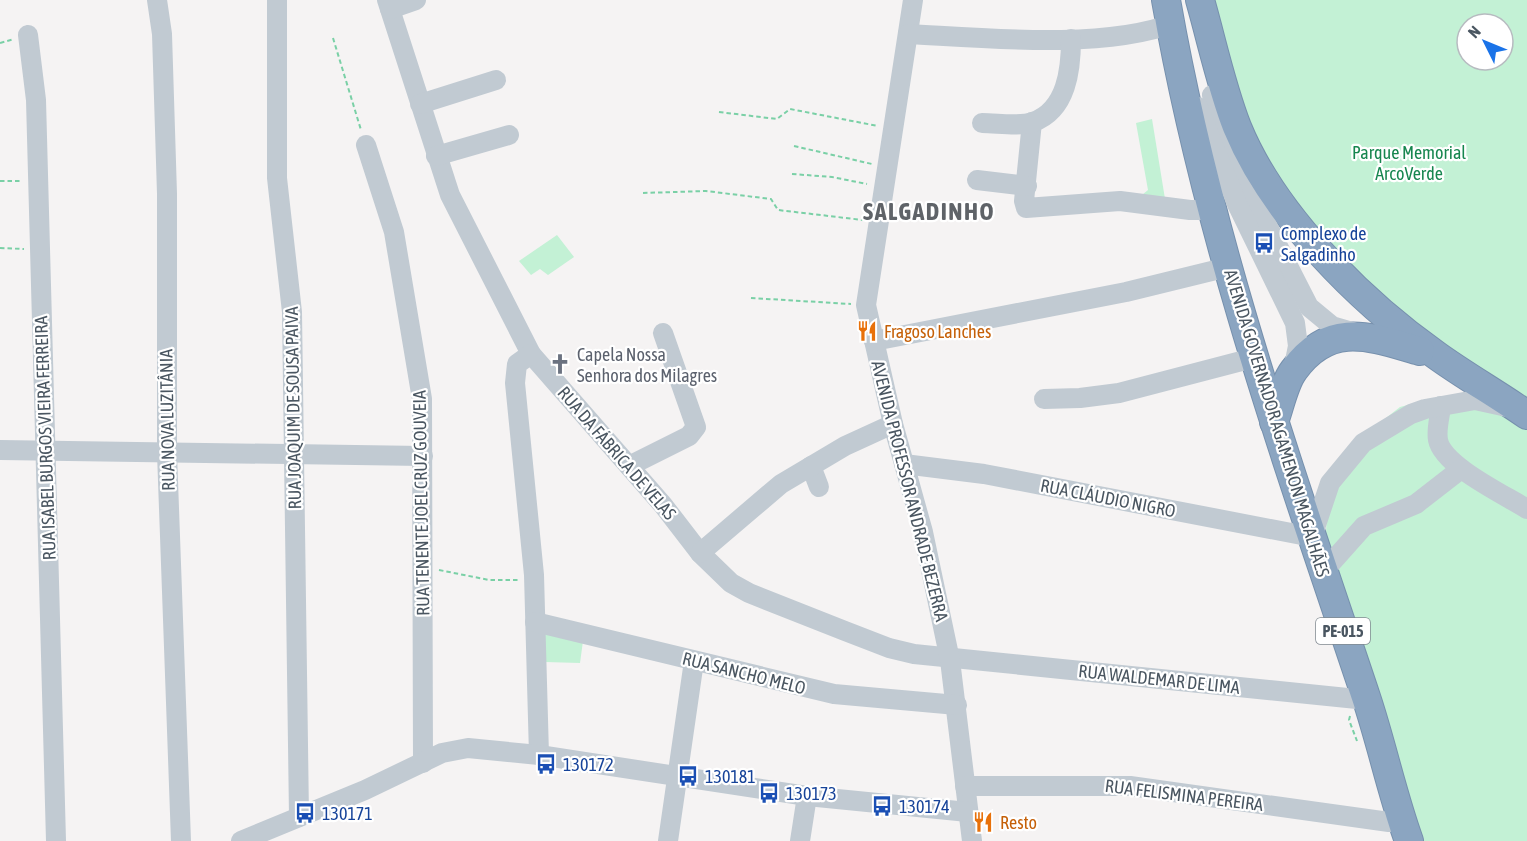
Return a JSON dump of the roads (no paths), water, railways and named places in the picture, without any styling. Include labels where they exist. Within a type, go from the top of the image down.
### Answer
[{"type":"highway","points":[[1200,0],[1238,127],[1256,163],[1279,199],[1311,240],[1373,304],[1436,356],[1523,413]]},
{"type":"highway","name":"AVENIDA GOVERNADOR AGAMENON MAGALHÃES","points":[[1170,12],[1210,210],[1253,358],[1367,700],[1405,831]]},
{"type":"highway","points":[[1274,422],[1293,371],[1309,354],[1332,339],[1343,336],[1367,336],[1436,356]]},
{"type":"street","name":"RUA NOVA LUZITÂNIA","points":[[157,0],[162,34],[167,194],[167,453],[181,841]]},
{"type":"street","name":"RUA JOAQUIM DE SOUSA PAIVA","points":[[277,0],[277,178],[292,312],[299,817]]},
{"type":"street","points":[[389,4],[416,0]]},
{"type":"street","name":"AVENIDA PROFESSOR ANDRADE BEZERRA","points":[[914,0],[866,304],[892,424],[923,532],[950,660],[972,841]]},
{"type":"street","points":[[1192,0],[1204,64],[1225,138],[1298,288],[1309,307],[1332,326],[1367,336]]},
{"type":"street","name":"RUA DA FÁBRICA DE VELAS","points":[[389,4],[450,195],[531,354],[629,466],[700,553],[731,582],[749,593],[889,648],[950,660]]},
{"type":"street","points":[[908,34],[1071,39],[1133,32],[1170,12],[1186,74],[1202,118],[1237,204],[1295,323],[1298,346],[1293,371]]},
{"type":"street","name":"RUA ISABEL BURGOS VIEIRA FERREIRA","points":[[28,35],[36,100],[56,841]]},
{"type":"street","points":[[982,123],[1032,122],[1044,116],[1055,104],[1070,78],[1071,39]]},
{"type":"street","points":[[420,105],[496,80]]},
{"type":"street","points":[[1032,122],[1025,207],[1028,209],[1120,201],[1190,210],[1210,210]]},
{"type":"street","points":[[436,156],[509,135]]},
{"type":"street","name":"RUA TENENTE JOEL CRUZ GOUVEIA","points":[[366,145],[396,241],[422,399],[423,763]]},
{"type":"street","points":[[977,180],[1027,186]]},
{"type":"street","points":[[874,341],[1126,292],[1228,267]]},
{"type":"street","points":[[629,466],[688,436],[696,427],[663,333]]},
{"type":"street","points":[[531,354],[517,364],[515,383],[534,575],[538,755]]},
{"type":"street","points":[[1044,399],[1119,393],[1253,358]]},
{"type":"street","points":[[1311,537],[1330,483],[1363,443],[1411,414],[1475,400],[1523,413]]},
{"type":"street","points":[[1441,406],[1438,437],[1440,444],[1461,469],[1527,509]]},
{"type":"street","points":[[700,553],[781,484],[892,424]]},
{"type":"street","points":[[0,450],[423,456]]},
{"type":"street","name":"RUA CLÁUDIO NIGRO","points":[[904,464],[984,474],[1311,537]]},
{"type":"street","points":[[811,466],[819,487]]},
{"type":"street","points":[[1323,572],[1365,526],[1416,504],[1461,469]]},
{"type":"street","name":"RUA SANCHO MELO","points":[[535,622],[834,694],[957,705]]},
{"type":"street","name":"RUA WALDEMAR DE LIMA","points":[[950,660],[1367,700]]},
{"type":"street","points":[[668,841],[694,661]]},
{"type":"street","points":[[241,841],[442,753],[468,748],[676,774],[807,796],[968,813]]},
{"type":"street","name":"RUA FELISMINA PEREIRA","points":[[965,786],[1130,786],[1389,822],[1405,831]]},
{"type":"street","points":[[800,841],[807,796]]},
{"type":"place","name":"Complexo de Salgadinho","points":[[1264,243]]},
{"type":"place","name":"Fragoso Lanches","points":[[867,331]]},
{"type":"place","name":"Capela Nossa Senhora dos Milagres","points":[[560,364]]},
{"type":"place","name":"130172","points":[[546,764]]},
{"type":"place","name":"130181","points":[[688,776]]},
{"type":"place","name":"130173","points":[[769,793]]},
{"type":"place","name":"130174","points":[[882,806]]},
{"type":"place","name":"130171","points":[[305,813]]},
{"type":"place","name":"Resto","points":[[983,822]]},
{"type":"district","name":"SALGADINHO","points":[[929,211]]},
{"type":"park label","name":"Parque Memorial ArcoVerde","points":[[1409,162]]}]
